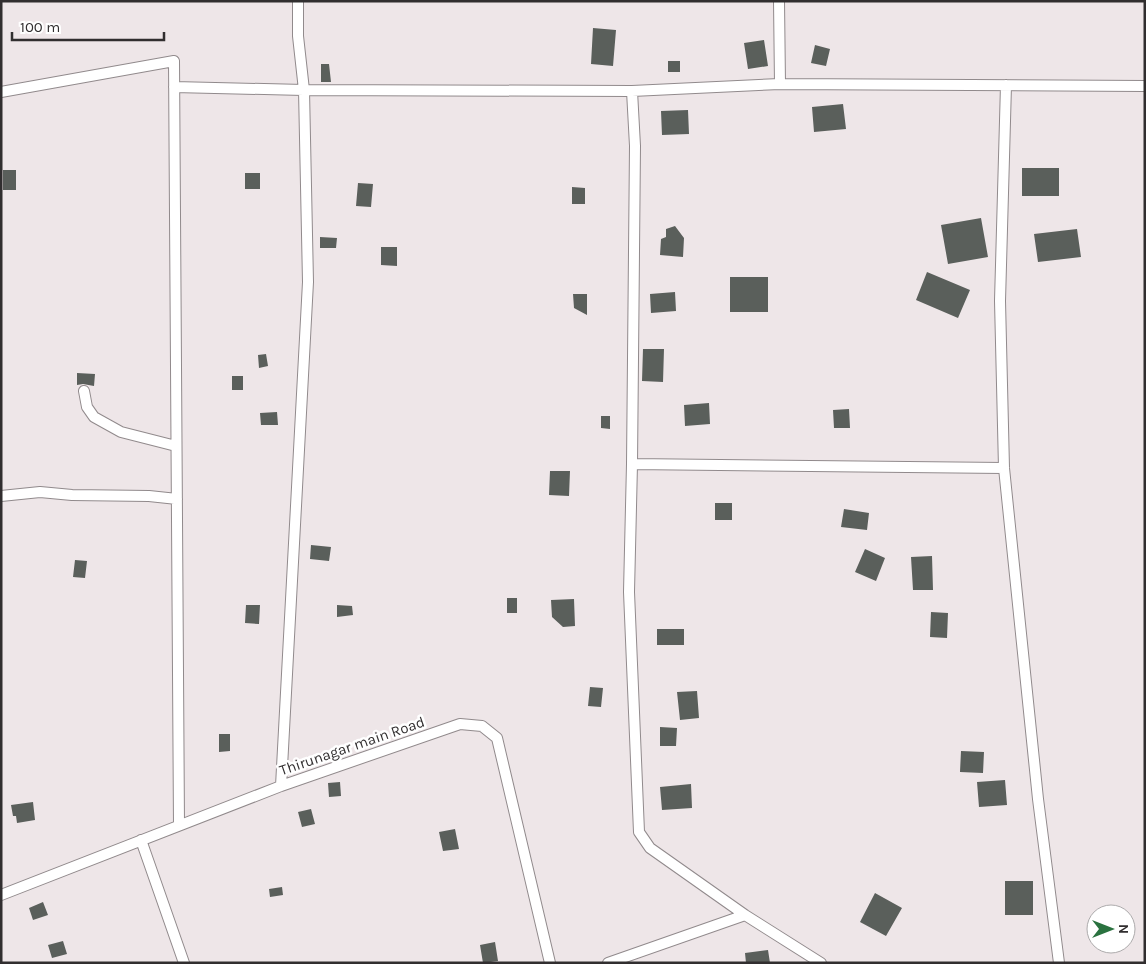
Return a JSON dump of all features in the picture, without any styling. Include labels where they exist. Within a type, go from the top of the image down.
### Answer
[{"type":"street","points":[[281,786],[308,282],[304,90],[298,36],[298,1]]},
{"type":"street","points":[[779,1],[780,84]]},
{"type":"street","points":[[1,92],[174,61],[179,825]]},
{"type":"street","points":[[174,87],[304,90],[632,90],[780,84],[1145,86]]},
{"type":"street","points":[[1006,85],[1000,301],[1004,468],[1038,799],[1059,963]]},
{"type":"street","points":[[632,90],[635,146],[629,592],[639,832],[650,848],[745,916],[821,963]]},
{"type":"street","points":[[84,391],[87,407],[94,417],[121,432],[176,446]]},
{"type":"street","points":[[632,464],[1004,468]]},
{"type":"street","points":[[1,496],[40,492],[72,495],[149,496],[178,499]]},
{"type":"street","name":"Thirunagar main Road","points":[[1,895],[281,786],[460,724],[482,726],[496,738],[550,963]]},
{"type":"street","points":[[141,840],[184,963]]},
{"type":"street","points":[[608,963],[745,916]]},
{"type":"building","points":[[593,28],[616,30],[613,66],[591,64]]},
{"type":"building","points":[[764,40],[768,66],[748,69],[744,43]]},
{"type":"building","points":[[815,45],[830,49],[826,66],[811,63]]},
{"type":"building","points":[[668,61],[680,61],[680,72],[668,72]]},
{"type":"building","points":[[321,64],[329,64],[331,82],[321,82]]},
{"type":"building","points":[[843,104],[846,129],[814,132],[812,107]]},
{"type":"building","points":[[688,110],[689,134],[662,135],[661,111]]},
{"type":"building","points":[[1022,168],[1059,168],[1059,196],[1022,196]]},
{"type":"building","points":[[3,170],[16,170],[16,190],[3,190]]},
{"type":"building","points":[[245,173],[260,173],[260,189],[245,189]]},
{"type":"building","points":[[358,183],[373,184],[371,207],[356,206]]},
{"type":"building","points":[[572,187],[585,188],[585,204],[572,204]]},
{"type":"building","points":[[981,218],[988,257],[948,264],[941,225]]},
{"type":"building","points":[[675,226],[684,238],[683,257],[660,255],[661,239],[666,237],[666,229]]},
{"type":"building","points":[[1077,229],[1081,257],[1038,262],[1034,234]]},
{"type":"building","points":[[320,237],[337,238],[336,248],[320,248]]},
{"type":"building","points":[[381,247],[397,247],[397,266],[381,265]]},
{"type":"building","points":[[927,272],[970,290],[958,318],[916,300]]},
{"type":"building","points":[[730,277],[768,277],[768,312],[730,312]]},
{"type":"building","points":[[675,292],[676,311],[651,313],[650,294]]},
{"type":"building","points":[[573,294],[587,294],[587,315],[574,308]]},
{"type":"building","points":[[643,349],[664,349],[663,382],[642,381]]},
{"type":"building","points":[[266,354],[268,366],[259,368],[258,355]]},
{"type":"building","points":[[77,373],[95,374],[94,386],[77,385]]},
{"type":"building","points":[[232,376],[243,376],[243,390],[232,390]]},
{"type":"building","points":[[709,403],[710,424],[685,426],[684,405]]},
{"type":"building","points":[[849,409],[850,428],[834,428],[833,410]]},
{"type":"building","points":[[277,412],[278,425],[261,425],[260,413]]},
{"type":"building","points":[[601,416],[610,416],[610,429],[601,428]]},
{"type":"building","points":[[550,471],[570,471],[569,496],[549,495]]},
{"type":"building","points":[[715,503],[732,503],[732,520],[715,520]]},
{"type":"building","points":[[844,509],[869,513],[867,530],[841,527]]},
{"type":"building","points":[[311,545],[331,547],[329,561],[310,559]]},
{"type":"building","points":[[865,549],[885,558],[876,581],[855,572]]},
{"type":"building","points":[[932,556],[933,590],[913,590],[911,557]]},
{"type":"building","points":[[75,560],[87,561],[85,578],[73,577]]},
{"type":"building","points":[[507,598],[517,598],[517,613],[507,613]]},
{"type":"building","points":[[574,599],[575,626],[563,627],[552,617],[551,600]]},
{"type":"building","points":[[246,605],[260,605],[259,624],[245,623]]},
{"type":"building","points":[[337,605],[352,606],[353,615],[337,617]]},
{"type":"building","points":[[931,612],[948,613],[947,638],[930,637]]},
{"type":"building","points":[[657,629],[684,629],[684,645],[657,645]]},
{"type":"building","points":[[590,687],[603,688],[601,707],[588,706]]},
{"type":"building","points":[[697,691],[699,718],[680,720],[677,692]]},
{"type":"building","points":[[660,727],[677,728],[676,746],[660,746]]},
{"type":"building","points":[[219,734],[230,734],[230,751],[219,752]]},
{"type":"building","points":[[961,751],[984,752],[983,773],[960,772]]},
{"type":"building","points":[[1005,780],[1007,805],[979,807],[977,782]]},
{"type":"building","points":[[340,782],[341,796],[329,797],[328,783]]},
{"type":"building","points":[[691,784],[692,808],[662,810],[660,787]]},
{"type":"building","points":[[33,802],[35,820],[17,823],[16,816],[13,816],[11,805]]},
{"type":"building","points":[[311,809],[315,824],[302,827],[298,812]]},
{"type":"building","points":[[455,829],[459,849],[443,851],[439,832]]},
{"type":"building","points":[[1005,881],[1033,881],[1033,915],[1005,915]]},
{"type":"building","points":[[282,887],[283,895],[270,897],[269,889]]},
{"type":"building","points":[[875,893],[902,908],[886,936],[860,922]]},
{"type":"building","points":[[43,902],[48,915],[33,920],[29,908]]},
{"type":"building","points":[[63,941],[67,954],[52,958],[48,945]]},
{"type":"building","points":[[495,942],[498,961],[483,963],[480,945]]},
{"type":"building","points":[[768,950],[770,963],[746,963],[745,953]]}]
